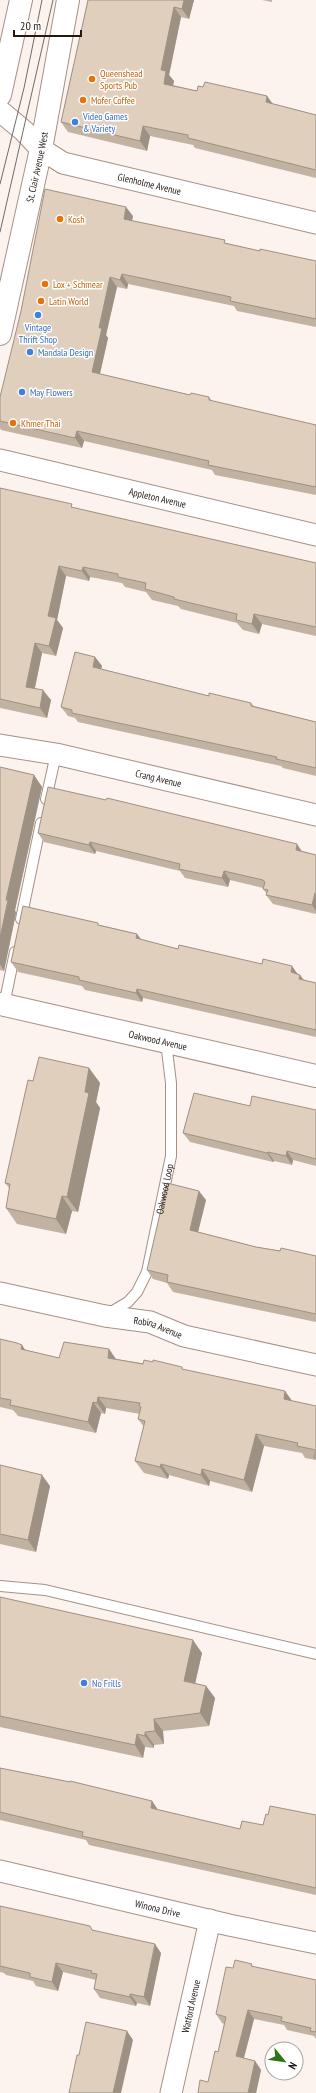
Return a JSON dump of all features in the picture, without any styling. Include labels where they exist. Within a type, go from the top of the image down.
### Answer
[{"type":"main road","points":[[0,94],[21,0]]},
{"type":"main road","name":"St. Clair Avenue West","points":[[0,334],[41,149],[68,0]]},
{"type":"main road","name":"Oakwood Avenue","points":[[2,1004],[316,1076]]},
{"type":"street","name":"Glenholme Avenue","points":[[0,111],[24,130],[41,149],[63,164],[316,223]]},
{"type":"street","name":"Appleton Avenue","points":[[0,460],[316,535]]},
{"type":"street","name":"Crang Avenue","points":[[0,745],[56,754],[316,815]]},
{"type":"street","name":"Robina Avenue","points":[[0,1293],[105,1316],[150,1322],[184,1336],[316,1365]]},
{"type":"street","name":"Winona Drive","points":[[0,1871],[316,1943]]},
{"type":"street","name":"Watford Avenue","points":[[171,2093],[210,1920]]},
{"type":"lane","points":[[2,1004],[18,936],[56,754]]},
{"type":"lane","name":"Oakwood Loop","points":[[105,1316],[128,1302],[137,1292],[146,1272],[171,1156],[171,1083],[166,1042]]},
{"type":"lane","points":[[0,1586],[45,1590],[316,1654]]},
{"type":"building","points":[[88,0],[184,0],[182,9],[174,7],[161,70],[166,71],[164,84],[197,91],[198,86],[203,87],[205,82],[267,96],[266,102],[316,115],[316,170],[188,138],[188,135],[143,126],[140,141],[61,122]]},
{"type":"building","points":[[45,189],[126,207],[124,219],[225,240],[224,243],[260,251],[260,249],[316,261],[316,319],[230,301],[231,297],[122,274],[120,280],[110,277],[99,328],[102,328],[92,372],[190,395],[191,393],[209,397],[209,400],[316,425],[316,487],[208,465],[209,461],[77,431],[75,438],[0,421],[0,397],[21,311]]},
{"type":"building","points":[[0,488],[72,504],[71,507],[316,563],[316,627],[254,614],[252,624],[236,620],[237,614],[174,599],[174,597],[145,589],[146,583],[118,577],[118,574],[83,567],[82,571],[59,566],[48,616],[56,618],[49,646],[35,643],[26,687],[43,690],[40,708],[0,699]]},
{"type":"building","points":[[75,652],[95,657],[93,667],[209,696],[209,693],[251,703],[251,706],[316,722],[316,768],[276,759],[277,757],[72,713],[72,710],[61,707]]},
{"type":"building","points":[[0,767],[34,775],[6,900],[8,900],[0,938]]},
{"type":"building","points":[[48,787],[106,800],[107,798],[297,844],[296,850],[316,855],[316,893],[312,905],[266,895],[268,890],[263,889],[265,882],[263,880],[224,871],[222,878],[179,869],[180,864],[90,842],[89,845],[38,833]]},
{"type":"building","points":[[23,906],[98,923],[98,925],[137,934],[136,938],[178,949],[179,945],[262,964],[263,959],[292,966],[291,972],[300,975],[299,979],[316,983],[316,1030],[137,989],[136,993],[79,980],[79,977],[11,962]]},
{"type":"building","points":[[39,1057],[89,1068],[85,1092],[89,1093],[67,1197],[62,1196],[56,1219],[6,1208],[10,1184],[5,1183],[28,1080],[33,1081]]},
{"type":"building","points":[[194,1093],[250,1106],[252,1096],[316,1110],[316,1159],[287,1151],[286,1156],[267,1153],[183,1133]]},
{"type":"building","points":[[167,1183],[199,1191],[190,1230],[256,1247],[280,1251],[281,1248],[316,1256],[316,1314],[167,1282],[168,1275],[147,1270]]},
{"type":"building","points":[[0,1339],[22,1345],[21,1349],[59,1358],[64,1342],[109,1349],[108,1358],[143,1364],[144,1360],[153,1362],[153,1360],[182,1367],[182,1369],[285,1391],[284,1399],[316,1406],[316,1450],[297,1446],[298,1443],[256,1434],[244,1480],[202,1469],[201,1475],[161,1464],[160,1467],[135,1461],[145,1421],[138,1419],[141,1407],[139,1406],[140,1403],[98,1397],[97,1403],[93,1402],[88,1422],[10,1405],[11,1400],[0,1398]]},
{"type":"building","points":[[0,1465],[42,1475],[28,1540],[0,1534]]},
{"type":"building","name":"No Frills","points":[[0,1597],[193,1640],[184,1681],[206,1686],[200,1713],[154,1719],[155,1731],[145,1732],[145,1736],[137,1734],[135,1745],[0,1716]]},
{"type":"building","points":[[0,1768],[70,1781],[152,1801],[151,1808],[240,1829],[242,1821],[263,1825],[266,1814],[268,1815],[270,1806],[316,1815],[316,1888],[82,1836],[83,1832],[0,1812]]},
{"type":"building","points":[[0,1906],[90,1926],[92,1930],[155,1944],[144,1997],[130,1994],[130,1997],[94,1989],[97,1974],[91,1973],[92,1971],[56,1963],[52,1982],[30,1977],[30,1973],[0,1966]]},
{"type":"building","points":[[235,1960],[252,1964],[251,1966],[316,1980],[316,2032],[310,2031],[311,2028],[281,2021],[282,2017],[248,2010],[236,2056],[255,2061],[248,2093],[198,2093],[200,2080],[208,2082],[215,2051],[218,2052],[226,2017],[216,2014],[226,1967],[233,1968]]},
{"type":"building","points":[[86,2022],[127,2031],[113,2093],[69,2093]]},
{"type":"tram line","points":[[0,184],[24,88],[42,0]]},
{"type":"tram line","points":[[0,232],[53,0]]},
{"type":"place","name":"Queenshead Sports Pub","points":[[92,79]]},
{"type":"place","name":"Mofer Coffee","points":[[83,100]]},
{"type":"place","name":"Video Games & Variety","points":[[75,122]]},
{"type":"place","name":"Kosh","points":[[60,219]]},
{"type":"place","name":"Lox + Schmear","points":[[45,284]]},
{"type":"place","name":"Latin World","points":[[41,301]]},
{"type":"place","name":"Vintage Thrift Shop","points":[[38,315]]},
{"type":"place","name":"Mandala Design","points":[[30,352]]},
{"type":"place","name":"May Flowers","points":[[22,392]]},
{"type":"place","name":"Khmer Thai","points":[[13,423]]},
{"type":"place","name":"No Frills","points":[[84,1683]]}]
